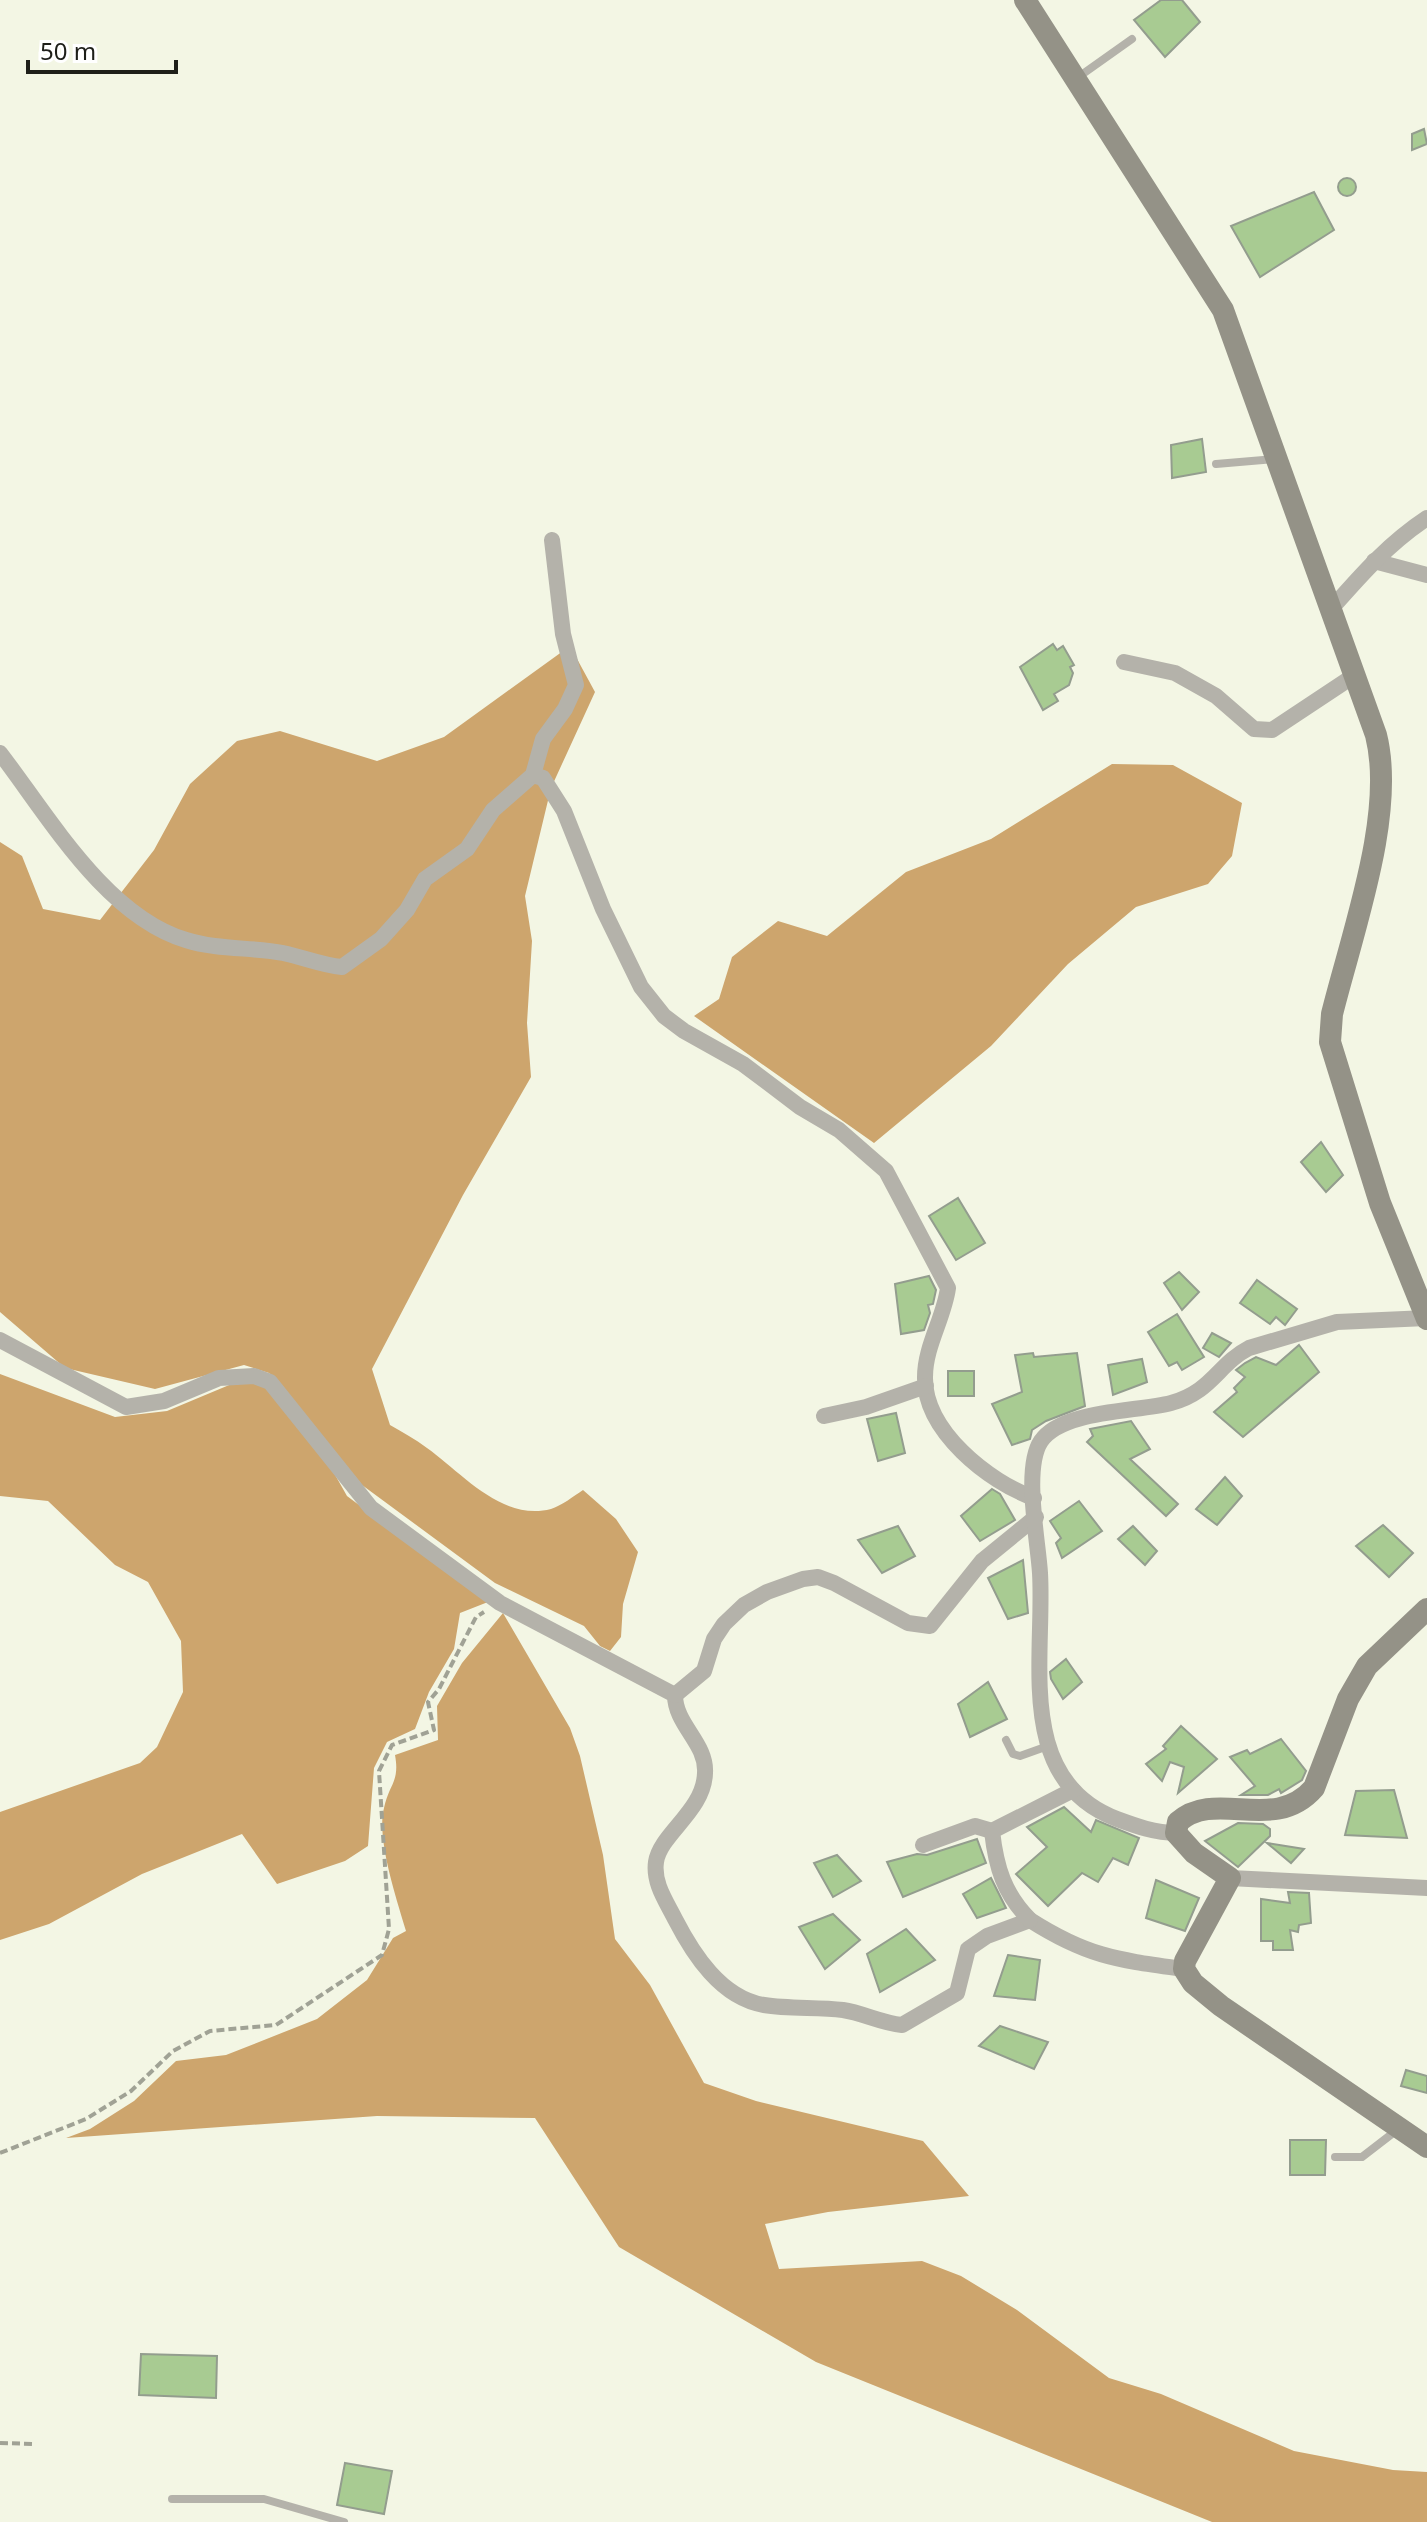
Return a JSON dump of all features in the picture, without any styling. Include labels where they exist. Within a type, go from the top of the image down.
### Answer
[{"type":"street","points":[[1025,0],[1073,80],[1215,294],[1232,330],[1376,735],[1384,790],[1382,813],[1332,1014],[1330,1042],[1380,1203],[1427,1318],[1360,1320],[1308,1330],[1237,1354],[1212,1383],[1176,1402],[1061,1425],[1038,1445],[1032,1464],[1041,1725],[1048,1746],[1073,1790],[1088,1804],[1111,1816],[1163,1833],[1176,1833],[1194,1853],[1230,1878],[1427,1888]]},
{"type":"street","points":[[1331,609],[1374,561],[1402,535],[1427,518]]},
{"type":"street","points":[[0,753],[110,896],[141,919],[185,940],[230,950],[282,953],[342,967],[381,939],[407,910],[425,879],[467,849],[493,810],[533,775],[543,739],[565,709],[576,685],[563,634],[552,540]]},
{"type":"street","points":[[1374,561],[1427,575]]},
{"type":"street","points":[[1124,662],[1175,673],[1216,696],[1254,729],[1272,730],[1355,675]]},
{"type":"street","points":[[533,775],[543,778],[564,811],[603,909],[635,974],[664,1016],[839,1130],[886,1171],[948,1288],[945,1308],[928,1358],[926,1386],[933,1413],[965,1454],[1011,1490],[1034,1498]]},
{"type":"street","points":[[0,1340],[126,1407],[172,1398],[219,1378],[254,1376],[270,1382],[371,1508],[500,1603],[675,1695]]},
{"type":"street","points":[[824,1416],[866,1407],[926,1386]]},
{"type":"street","points":[[675,1695],[704,1671],[714,1639],[724,1624],[744,1605],[767,1592],[818,1577],[865,1597],[908,1623],[930,1626],[982,1561],[1036,1517]]},
{"type":"street","points":[[1176,1833],[1178,1822],[1195,1811],[1271,1811],[1289,1808],[1305,1799],[1314,1788],[1348,1699],[1367,1666],[1427,1609]]},
{"type":"street","points":[[675,1695],[678,1717],[696,1743],[706,1769],[699,1797],[657,1857],[656,1878],[683,1934],[709,1971],[733,1992],[763,2005],[849,2011],[902,2025],[957,1993],[964,1958],[974,1943],[1030,1920]]},
{"type":"street","points":[[923,1845],[975,1826],[992,1831],[1073,1790]]},
{"type":"street","points":[[992,1831],[1000,1876],[1030,1920],[1068,1943],[1103,1957],[1184,1969],[1193,1983],[1221,2006],[1427,2147]]},
{"type":"street","points":[[1184,1969],[1230,1878]]},
{"type":"lane","points":[[1073,80],[1132,39]]},
{"type":"lane","points":[[1216,464],[1278,458]]},
{"type":"lane","points":[[1006,1740],[1013,1754],[1020,1756],[1048,1746]]},
{"type":"lane","points":[[1335,2157],[1362,2157],[1398,2129]]},
{"type":"lane","points":[[172,2499],[264,2499],[344,2522]]},
{"type":"path","points":[[0,2153],[86,2119],[131,2091],[173,2051],[210,2031],[276,2025],[382,1955],[389,1929],[379,1771],[392,1745],[434,1730],[428,1702],[439,1689],[476,1617],[500,1603]]},
{"type":"path","points":[[0,2443],[34,2444]]},
{"type":"shaded area","points":[[570,646],[595,692],[551,788],[525,896],[532,941],[527,1023],[531,1077],[463,1195],[372,1369],[390,1425],[499,1502],[533,1511],[551,1509],[583,1490],[616,1519],[638,1552],[623,1604],[621,1637],[610,1651],[600,1646],[584,1626],[495,1583],[362,1485],[269,1373],[244,1365],[155,1389],[65,1368],[0,1312],[0,842],[22,856],[43,909],[100,920],[154,850],[190,784],[237,741],[280,731],[377,761],[444,737]]},
{"type":"shaded area","points":[[1112,764],[1173,765],[1242,803],[1232,856],[1208,884],[1136,907],[1068,964],[991,1046],[874,1143],[694,1016],[719,999],[732,957],[778,921],[827,936],[906,872],[991,839]]},
{"type":"shaded area","points":[[0,1374],[115,1417],[167,1411],[234,1383],[265,1384],[325,1457],[347,1496],[488,1602],[460,1613],[454,1649],[429,1692],[415,1729],[387,1742],[374,1768],[368,1846],[345,1861],[277,1884],[242,1834],[142,1874],[49,1924],[0,1940],[0,1812],[140,1763],[157,1747],[183,1692],[181,1641],[148,1582],[115,1565],[48,1501],[0,1496]]},
{"type":"shaded area","points":[[503,1613],[570,1728],[580,1756],[603,1855],[615,1939],[650,1985],[704,2083],[756,2101],[923,2141],[969,2196],[828,2212],[765,2224],[779,2269],[922,2261],[961,2276],[1017,2310],[1109,2378],[1161,2394],[1294,2451],[1393,2470],[1427,2472],[1427,2522],[1212,2522],[816,2362],[619,2247],[535,2118],[377,2116],[66,2138],[90,2129],[134,2101],[176,2061],[226,2055],[317,2019],[367,1980],[393,1938],[406,1931],[389,1870],[382,1821],[395,1777],[395,1755],[438,1740],[437,1706],[462,1663]]},
{"type":"building","points":[[1161,0],[1182,0],[1200,22],[1165,57],[1134,20]]},
{"type":"building","points":[[1424,129],[1427,144],[1412,150],[1412,134]]},
{"type":"building","points":[[1343,178],[1351,178],[1356,187],[1354,194],[1343,196],[1338,191],[1338,183]]},
{"type":"building","points":[[1314,192],[1334,230],[1260,277],[1231,226]]},
{"type":"building","points":[[1202,439],[1206,472],[1172,478],[1171,445]]},
{"type":"building","points":[[1053,644],[1057,650],[1063,646],[1074,665],[1070,667],[1073,673],[1069,685],[1054,694],[1058,701],[1043,710],[1020,667]]},
{"type":"building","points":[[1321,1142],[1343,1175],[1326,1192],[1301,1162]]},
{"type":"building","points":[[958,1198],[985,1243],[956,1260],[929,1216]]},
{"type":"building","points":[[1179,1272],[1199,1292],[1182,1310],[1164,1283]]},
{"type":"building","points":[[929,1276],[936,1290],[933,1304],[928,1305],[930,1313],[924,1330],[901,1334],[895,1284]]},
{"type":"building","points":[[1257,1280],[1297,1309],[1285,1325],[1276,1317],[1270,1324],[1240,1303]]},
{"type":"building","points":[[1177,1314],[1204,1357],[1182,1370],[1177,1362],[1169,1366],[1148,1332]]},
{"type":"building","points":[[1212,1333],[1231,1343],[1219,1357],[1203,1348]]},
{"type":"building","points":[[1299,1345],[1319,1372],[1243,1437],[1214,1412],[1237,1392],[1234,1388],[1245,1377],[1236,1370],[1256,1357],[1276,1365]]},
{"type":"building","points":[[1033,1353],[1034,1357],[1077,1353],[1085,1406],[1046,1421],[1032,1430],[1030,1439],[1012,1445],[992,1404],[1022,1392],[1015,1355]]},
{"type":"building","points":[[1142,1359],[1147,1382],[1113,1395],[1108,1365]]},
{"type":"building","points":[[948,1371],[974,1371],[974,1396],[948,1396]]},
{"type":"building","points":[[896,1413],[905,1453],[878,1461],[867,1419]]},
{"type":"building","points":[[1131,1421],[1150,1449],[1130,1459],[1178,1504],[1166,1516],[1087,1442],[1093,1436],[1090,1429]]},
{"type":"building","points":[[1225,1477],[1242,1496],[1217,1525],[1196,1509]]},
{"type":"building","points":[[992,1489],[1000,1494],[1015,1520],[980,1541],[961,1516]]},
{"type":"building","points":[[1079,1501],[1102,1531],[1062,1558],[1056,1543],[1061,1538],[1050,1521]]},
{"type":"building","points":[[1383,1525],[1413,1553],[1389,1577],[1356,1546]]},
{"type":"building","points":[[898,1526],[915,1556],[882,1573],[858,1540]]},
{"type":"building","points":[[1133,1526],[1157,1551],[1145,1565],[1118,1539]]},
{"type":"building","points":[[1023,1560],[1028,1613],[1008,1619],[988,1578]]},
{"type":"building","points":[[1066,1659],[1082,1682],[1063,1699],[1050,1672]]},
{"type":"building","points":[[988,1682],[1007,1719],[970,1737],[958,1704]]},
{"type":"building","points":[[1181,1726],[1217,1759],[1178,1793],[1184,1767],[1170,1762],[1162,1781],[1146,1764],[1166,1749],[1163,1746]]},
{"type":"building","points":[[1281,1739],[1306,1771],[1302,1780],[1281,1793],[1279,1789],[1268,1795],[1241,1795],[1255,1786],[1230,1757],[1247,1750],[1250,1754]]},
{"type":"building","points":[[1394,1790],[1407,1838],[1345,1835],[1356,1791]]},
{"type":"building","points":[[1064,1807],[1091,1832],[1096,1820],[1139,1838],[1128,1865],[1113,1858],[1098,1882],[1082,1873],[1048,1906],[1016,1874],[1047,1847],[1027,1827]]},
{"type":"building","points":[[1238,1823],[1263,1824],[1270,1829],[1270,1836],[1238,1867],[1205,1841]]},
{"type":"building","points":[[977,1839],[986,1863],[903,1897],[887,1862],[917,1854],[927,1855]]},
{"type":"building","points":[[1267,1843],[1304,1849],[1291,1863]]},
{"type":"building","points":[[837,1855],[861,1881],[833,1897],[814,1863]]},
{"type":"building","points":[[991,1878],[1006,1908],[977,1918],[963,1894]]},
{"type":"building","points":[[1156,1880],[1199,1898],[1185,1931],[1146,1918]]},
{"type":"building","points":[[1288,1892],[1309,1893],[1311,1923],[1299,1925],[1298,1932],[1290,1930],[1293,1950],[1273,1950],[1273,1941],[1261,1941],[1261,1899],[1290,1903]]},
{"type":"building","points":[[833,1914],[860,1940],[825,1969],[799,1927]]},
{"type":"building","points":[[906,1929],[935,1960],[880,1992],[867,1954]]},
{"type":"building","points":[[1008,1955],[1040,1960],[1035,2000],[994,1996]]},
{"type":"building","points":[[1000,2026],[1048,2042],[1034,2069],[979,2046]]},
{"type":"building","points":[[1406,2070],[1427,2076],[1427,2093],[1401,2086]]},
{"type":"building","points":[[1290,2140],[1326,2140],[1325,2175],[1290,2175]]},
{"type":"building","points":[[141,2354],[217,2356],[216,2398],[139,2395]]},
{"type":"building","points":[[345,2463],[392,2471],[384,2514],[337,2505]]}]
